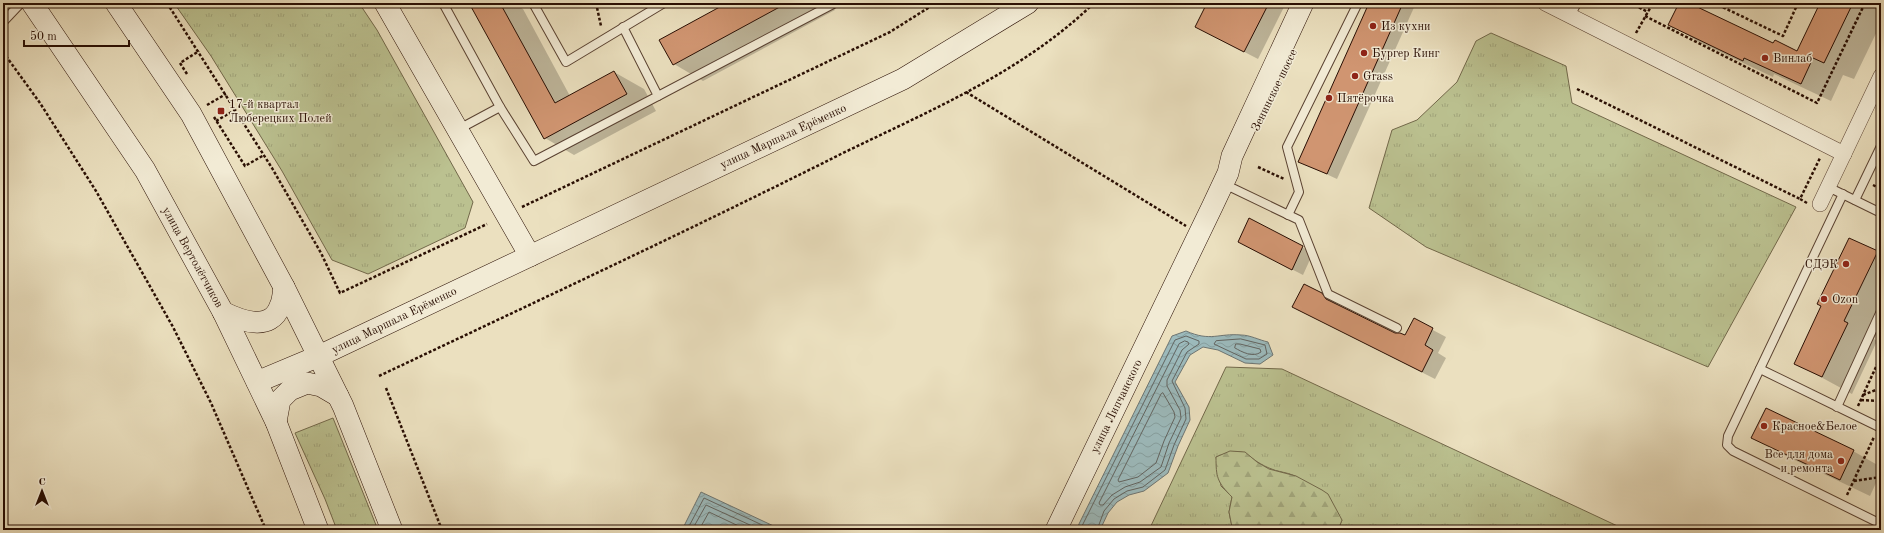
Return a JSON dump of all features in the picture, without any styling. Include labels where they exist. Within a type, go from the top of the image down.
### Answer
[{"type":"street","name":"улица Вертолётчиков","points":[[32,3],[145,170],[223,312],[276,422],[318,530]]},
{"type":"street","points":[[116,3],[191,114],[284,287],[338,396],[392,530]]},
{"type":"street","points":[[385,3],[459,129],[530,256]]},
{"type":"street","name":"улица Маршала Ерёменко","points":[[257,382],[319,356],[903,79],[1028,3]]},
{"type":"street","name":"Зенинское шоссе","points":[[1175,282],[1225,179],[1232,156],[1303,3]]},
{"type":"street","name":"Зенинское шоссе","points":[[1225,179],[1240,160],[1316,3]]},
{"type":"street","points":[[1545,3],[1573,9],[1844,154]]},
{"type":"street","points":[[1820,204],[1881,76]]},
{"type":"street","name":"улица Липчанского","points":[[1056,530],[1175,282]]},
{"type":"street","points":[[223,312],[241,321],[258,323],[273,317],[280,306],[284,287]]},
{"type":"street","points":[[276,422],[280,400],[290,390],[307,383],[321,386],[338,396]]},
{"type":"lane","points":[[3,22],[21,3]]},
{"type":"lane","points":[[443,3],[500,107],[534,162],[835,3]]},
{"type":"lane","points":[[533,3],[566,62],[664,3]]},
{"type":"lane","points":[[1288,215],[1299,192],[1287,146],[1358,3]]},
{"type":"lane","points":[[623,27],[658,96]]},
{"type":"lane","points":[[459,129],[500,107]]},
{"type":"lane","points":[[1855,200],[1881,146]]},
{"type":"lane","points":[[1225,179],[1299,220],[1328,294],[1397,328]]},
{"type":"lane","points":[[1828,187],[1881,213]]},
{"type":"lane","points":[[1843,194],[1728,436],[1727,445],[1733,451],[1881,524]]},
{"type":"lane","points":[[1837,407],[1881,311]]},
{"type":"lane","points":[[1760,370],[1880,428]]},
{"type":"path","points":[[167,3],[264,155],[321,252],[340,293],[487,224]]},
{"type":"path","points":[[596,3],[602,26]]},
{"type":"path","points":[[519,209],[890,32],[936,3]]},
{"type":"path","points":[[379,376],[810,170],[966,92],[1017,64],[1072,25],[1094,3]]},
{"type":"path","points":[[1630,3],[1648,12]]},
{"type":"path","points":[[1636,33],[1652,3]]},
{"type":"path","points":[[1714,3],[1783,36],[1798,3]]},
{"type":"path","points":[[1645,16],[1817,103],[1864,3]]},
{"type":"path","points":[[188,75],[180,63],[199,51]]},
{"type":"path","points":[[3,52],[40,103],[96,191],[173,327],[214,410],[266,530]]},
{"type":"path","points":[[1577,89],[1800,199]]},
{"type":"path","points":[[966,92],[1186,226]]},
{"type":"path","points":[[207,105],[226,94]]},
{"type":"path","points":[[203,99],[210,110]]},
{"type":"path","points":[[216,121],[236,110]]},
{"type":"path","points":[[213,116],[245,166],[264,155]]},
{"type":"path","points":[[1258,167],[1297,185]]},
{"type":"path","points":[[1854,415],[1881,356]]},
{"type":"path","points":[[386,388],[442,530]]},
{"type":"path","points":[[1863,395],[1881,388]]},
{"type":"path","points":[[1861,400],[1881,401]]},
{"type":"path","points":[[1842,505],[1880,428]]},
{"type":"path","points":[[1854,481],[1881,477]]},
{"type":"green space","points":[[174,3],[359,3],[377,30],[473,202],[465,228],[368,274],[332,260],[282,171],[211,56]]},
{"type":"green space","points":[[1491,33],[1566,66],[1572,103],[1796,207],[1708,367],[1426,247],[1369,208],[1392,130],[1417,120],[1457,82],[1476,41]]},
{"type":"green space","points":[[1226,367],[1282,369],[1626,530],[1338,530],[1342,520],[1299,479],[1295,476],[1269,468],[1245,454],[1235,452],[1216,457],[1221,486],[1232,497],[1229,512],[1232,527],[1236,530],[1149,530]]},
{"type":"green space","points":[[333,418],[378,530],[337,530],[325,499],[295,433]]},
{"type":"green space","points":[[1230,451],[1245,452],[1257,462],[1269,469],[1296,476],[1328,494],[1342,520],[1338,530],[1236,530],[1232,527],[1229,512],[1232,497],[1220,483],[1216,470],[1216,457]]},
{"type":"water","points":[[1186,331],[1208,337],[1244,335],[1268,342],[1273,355],[1260,364],[1245,363],[1218,350],[1203,347],[1190,355],[1175,382],[1189,407],[1190,420],[1168,473],[1144,491],[1129,495],[1117,502],[1108,513],[1100,530],[1076,530],[1172,336]]},
{"type":"water","points":[[701,492],[780,529],[682,530]]},
{"type":"building","points":[[469,3],[500,3],[555,103],[614,71],[627,94],[544,139]]},
{"type":"building","points":[[727,3],[787,3],[673,65],[659,40]]},
{"type":"building","points":[[1207,3],[1269,3],[1244,52],[1195,27]]},
{"type":"building","points":[[1369,3],[1403,3],[1327,174],[1298,162]]},
{"type":"building","points":[[1679,3],[1689,3],[1773,43],[1775,40],[1797,51],[1820,3],[1853,3],[1824,63],[1813,58],[1801,84],[1744,58],[1743,61],[1668,25]]},
{"type":"building","points":[[1249,218],[1303,246],[1292,270],[1238,242]]},
{"type":"building","points":[[1849,238],[1878,251],[1844,321],[1848,323],[1822,377],[1794,364],[1821,306],[1817,304]]},
{"type":"building","points":[[1304,284],[1322,293],[1326,299],[1395,333],[1405,335],[1414,318],[1433,328],[1425,345],[1433,350],[1422,372],[1292,307]]},
{"type":"building","points":[[1766,408],[1854,450],[1840,480],[1751,438]]},
{"type":"place","name":"Из кухни","points":[[1373,26]]},
{"type":"place","name":"Бургер Кинг","points":[[1364,53]]},
{"type":"place","name":"Винлаб","points":[[1765,58]]},
{"type":"place","name":"Grass","points":[[1355,76]]},
{"type":"place","name":"Пятёрочка","points":[[1329,98]]},
{"type":"place","name":"17-й квартал Люберецких Полей","points":[[221,111]]},
{"type":"place","name":"СДЭК","points":[[1846,264]]},
{"type":"place","name":"Ozon","points":[[1824,299]]},
{"type":"place","name":"Красное&Белое","points":[[1764,426]]},
{"type":"place","name":"Все для дома и ремонта","points":[[1841,461]]}]
